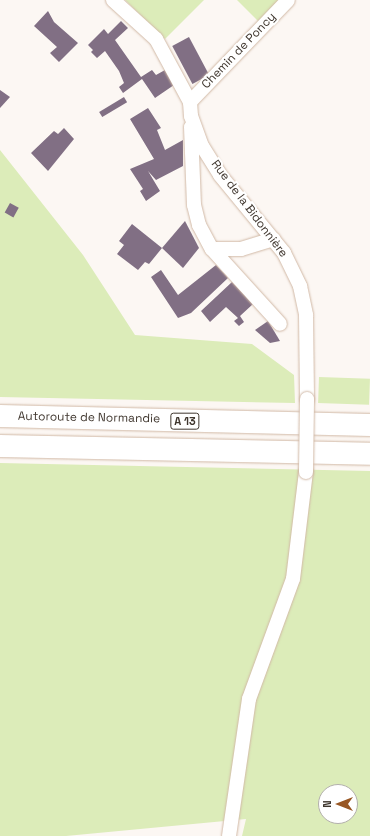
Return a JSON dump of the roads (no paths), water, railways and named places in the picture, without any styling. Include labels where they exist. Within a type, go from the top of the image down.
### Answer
[{"type":"highway","name":"Autoroute de Normandie","points":[[0,416],[370,425]]},
{"type":"highway","points":[[0,446],[370,454]]},
{"type":"street","name":"Rue de la Bidonnière","points":[[113,0],[156,39],[190,102],[191,116],[202,146],[220,175],[274,239],[300,286],[306,315],[306,472],[293,579],[249,699],[229,836]]},
{"type":"street","name":"Chemin de Poncy","points":[[190,102],[288,0]]},
{"type":"street","points":[[191,116],[194,205],[199,226],[212,249],[280,324]]},
{"type":"street","points":[[212,249],[241,249],[274,239]]}]
